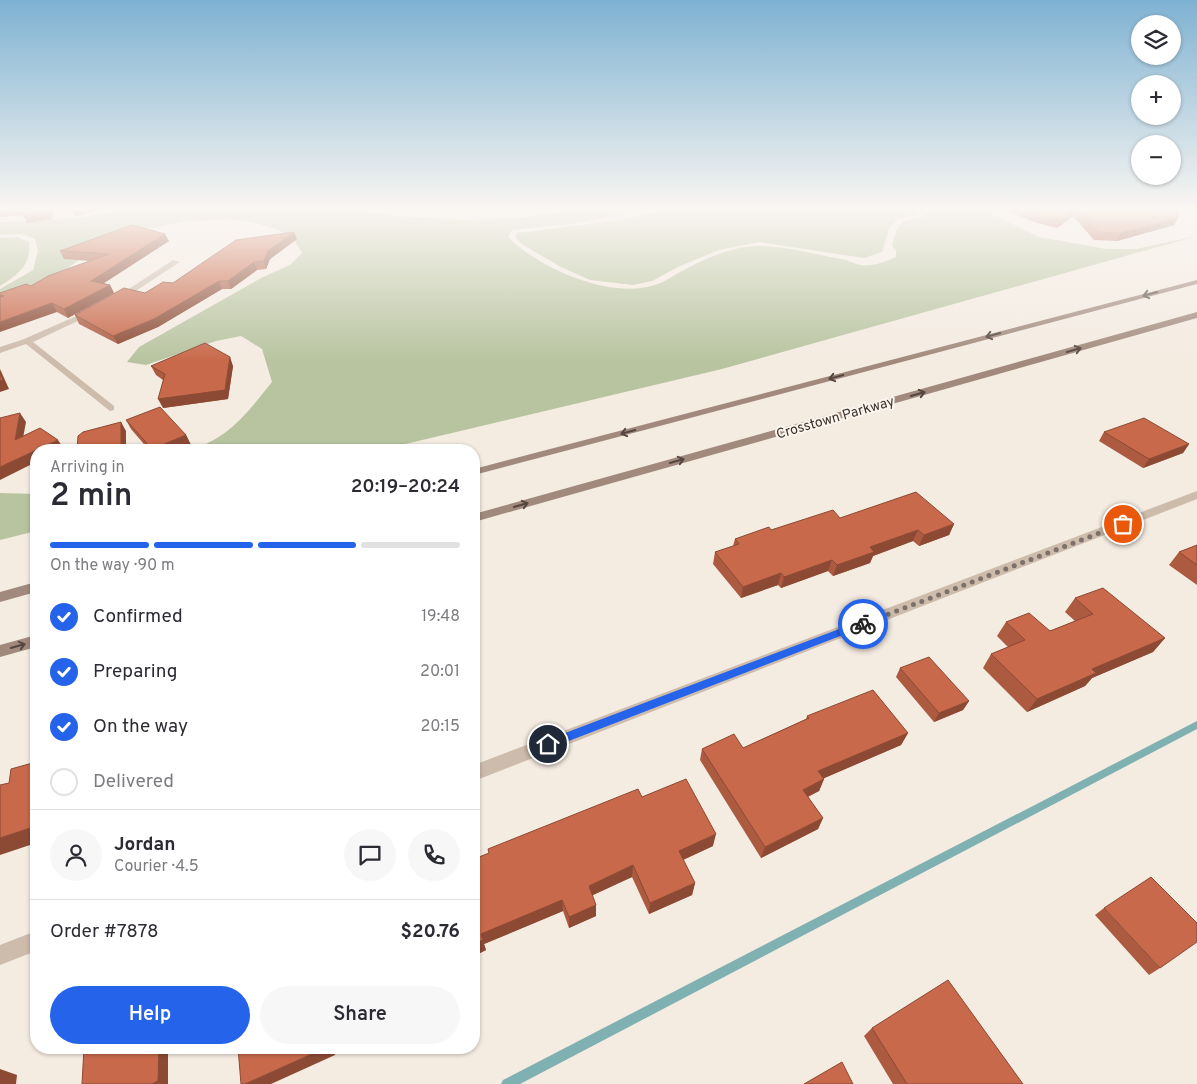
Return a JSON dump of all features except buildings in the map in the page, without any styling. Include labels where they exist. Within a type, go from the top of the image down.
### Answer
[{"type":"main road","points":[[480,470],[1197,282]]},
{"type":"main road","name":"Crosstown Parkway","points":[[480,516],[1197,315]]},
{"type":"main road","points":[[0,597],[30,589]]},
{"type":"main road","points":[[0,651],[30,643]]},
{"type":"street","points":[[111,302],[176,262]]},
{"type":"street","points":[[0,350],[27,341],[102,307]]},
{"type":"street","points":[[27,341],[110,408]]},
{"type":"street","points":[[480,771],[1197,495]]},
{"type":"street","points":[[0,955],[30,943]]},
{"type":"green space","points":[[0,260],[27,260],[13,278],[0,286]]},
{"type":"green space","points":[[36,260],[79,260],[50,282],[0,302],[0,289],[33,270]]},
{"type":"green space","points":[[295,260],[538,260],[578,279],[599,285],[640,288],[665,281],[706,260],[842,260],[860,265],[869,265],[891,260],[1113,260],[722,369],[405,444],[206,444],[218,438],[246,414],[272,382],[262,349],[241,336],[216,341],[146,365],[127,362],[139,347],[263,277],[290,265]]},
{"type":"green space","points":[[548,260],[696,260],[652,281],[633,285],[590,280]]},
{"type":"green space","points":[[0,493],[30,494],[30,532],[0,540]]},
{"type":"waterway","points":[[507,1084],[1197,725]]},
{"type":"way so far","points":[[863,624],[1123,524]]},
{"type":"route","points":[[548,744],[863,624]]}]
